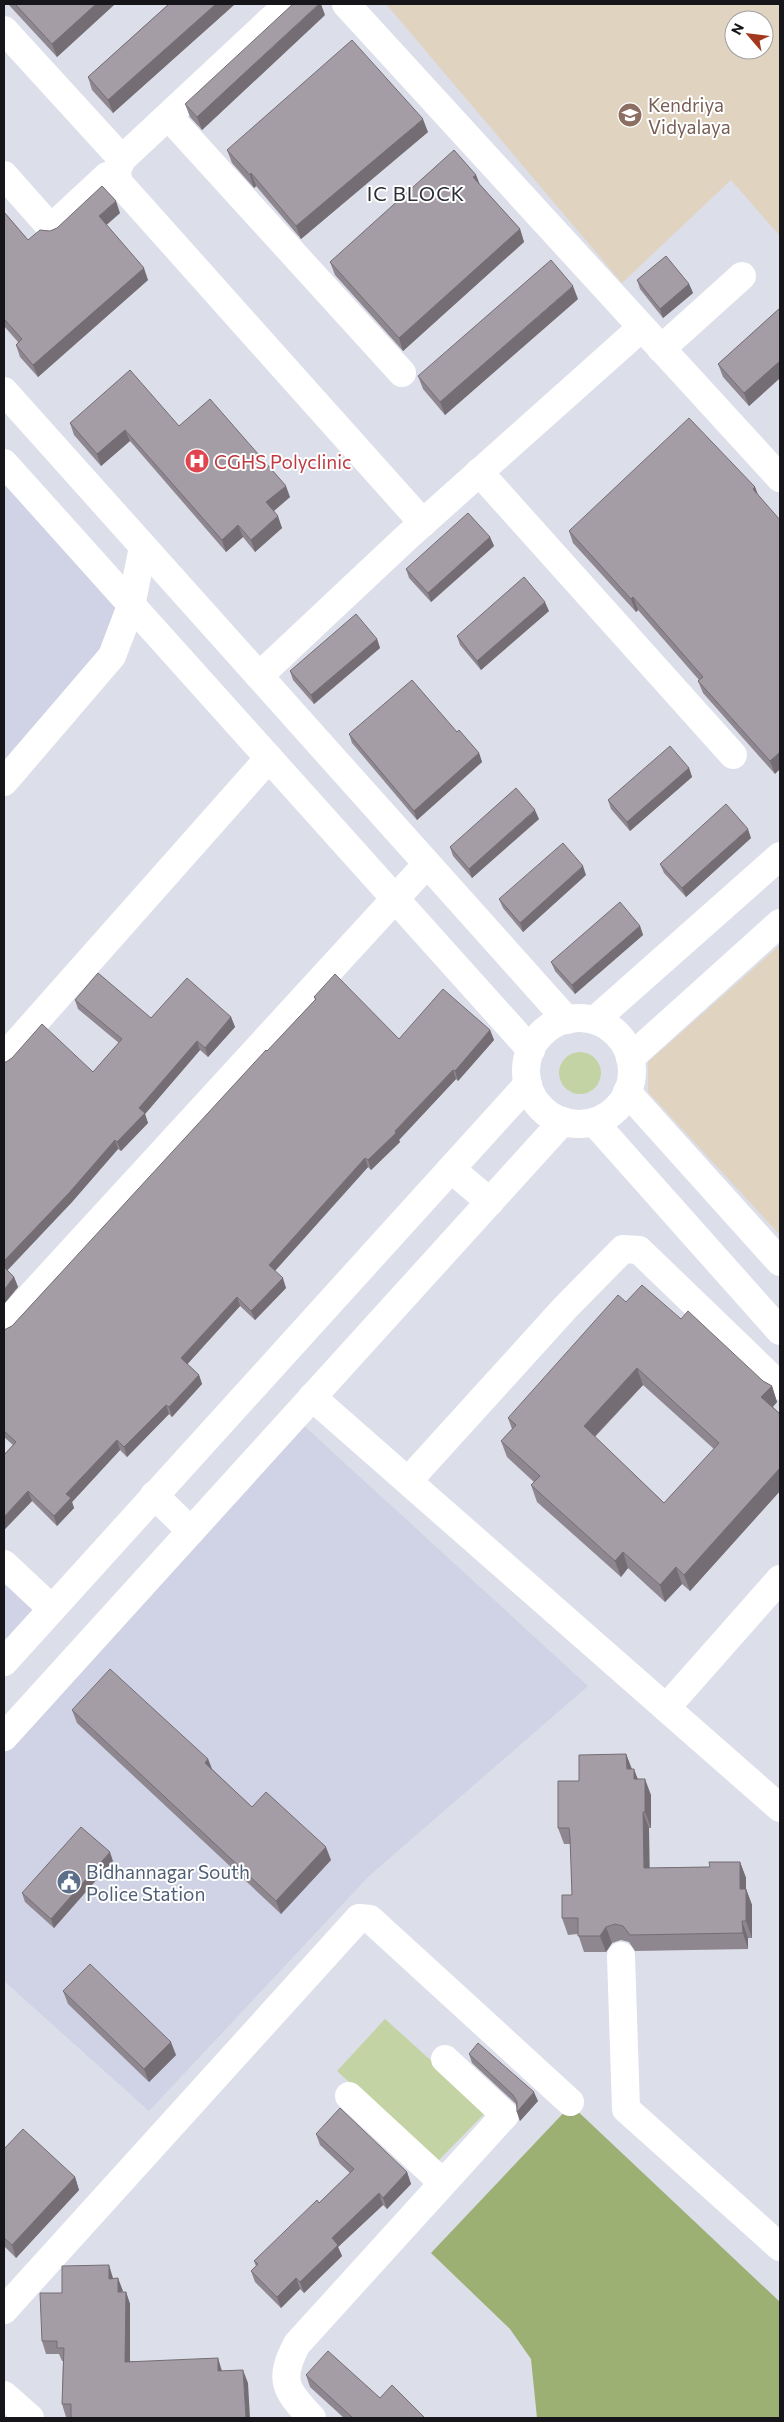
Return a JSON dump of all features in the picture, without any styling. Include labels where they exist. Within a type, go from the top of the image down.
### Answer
[{"type":"street","points":[[4,175],[51,228],[119,166],[288,4]]},
{"type":"street","points":[[346,4],[780,478]]},
{"type":"street","points":[[4,30],[119,166],[120,184],[423,522]]},
{"type":"street","points":[[169,117],[402,373]]},
{"type":"street","points":[[660,349],[742,276]]},
{"type":"street","points":[[259,676],[423,522],[641,328]]},
{"type":"street","points":[[4,391],[567,1020]]},
{"type":"street","points":[[4,463],[531,1050]]},
{"type":"street","points":[[479,472],[732,755]]},
{"type":"street","points":[[4,782],[112,656],[131,606],[143,547]]},
{"type":"street","points":[[4,1056],[270,758]]},
{"type":"street","points":[[595,1020],[780,856]]},
{"type":"street","points":[[4,1325],[427,864]]},
{"type":"street","points":[[630,1058],[780,923]]},
{"type":"street","points":[[579,1018],[595,1020],[613,1030],[626,1044],[630,1058],[631,1081],[625,1098],[613,1112],[594,1122],[579,1125],[556,1120],[541,1109],[530,1093],[526,1076],[531,1050],[536,1040],[549,1027],[567,1020],[579,1018]]},
{"type":"street","points":[[4,1662],[528,1084]]},
{"type":"street","points":[[627,1092],[780,1262]]},
{"type":"street","points":[[4,1737],[564,1121]]},
{"type":"street","points":[[594,1122],[780,1331]]},
{"type":"street","points":[[451,1169],[490,1202]]},
{"type":"street","points":[[408,1481],[565,1308],[623,1249],[639,1250],[780,1386]]},
{"type":"street","points":[[312,1397],[780,1808]]},
{"type":"street","points":[[154,1495],[191,1530]]},
{"type":"street","points":[[4,1564],[52,1609]]},
{"type":"street","points":[[666,1708],[780,1579]]},
{"type":"street","points":[[4,2310],[359,1918],[370,1919],[570,2102]]},
{"type":"street","points":[[621,1956],[626,2109],[780,2247]]},
{"type":"street","points":[[312,2418],[291,2396],[286,2384],[287,2363],[297,2344],[442,2182],[505,2115],[445,2059]]},
{"type":"street","points":[[349,2096],[442,2182]]},
{"type":"street","points":[[4,2394],[30,2418]]},
{"type":"shaded area","name":"Kendriya Vidyalaya","points":[[386,4],[780,4],[780,236],[731,180],[622,283]]},
{"type":"shaded area","points":[[4,476],[138,626],[4,773]]},
{"type":"shaded area","points":[[780,945],[780,1235],[648,1092],[648,1062]]},
{"type":"shaded area","points":[[302,1424],[588,1686],[369,1876],[149,2111],[4,1981],[4,1754],[103,1639]]},
{"type":"shaded area","points":[[4,1577],[38,1608],[4,1646]]},
{"type":"green space","points":[[584,1052],[592,1055],[598,1061],[601,1073],[598,1085],[592,1091],[576,1094],[568,1091],[562,1085],[559,1069],[562,1061],[568,1055]]},
{"type":"green space","points":[[385,2019],[487,2111],[437,2162],[337,2071]]},
{"type":"green space","points":[[571,2105],[780,2302],[780,2418],[537,2418],[531,2359],[510,2329],[431,2253]]},
{"type":"building","points":[[15,4],[96,4],[52,44]]},
{"type":"building","points":[[169,4],[216,4],[108,100],[88,77]]},
{"type":"building","points":[[293,4],[319,4],[197,117],[185,104]]},
{"type":"building","points":[[352,40],[423,119],[296,226],[251,173],[250,175],[227,150]]},
{"type":"building","points":[[454,150],[476,175],[473,177],[520,229],[399,338],[330,262]]},
{"type":"building","points":[[102,186],[116,201],[99,216],[144,268],[33,365],[16,345],[22,339],[4,319],[4,212],[28,240],[40,230],[50,231],[57,228]]},
{"type":"building","points":[[666,256],[689,284],[660,309],[637,280]]},
{"type":"building","points":[[551,260],[573,286],[440,402],[418,376]]},
{"type":"building","points":[[780,308],[780,361],[744,393],[718,364]]},
{"type":"building","points":[[130,370],[179,426],[210,399],[286,486],[266,502],[278,516],[251,540],[238,525],[222,540],[125,430],[97,454],[70,423]]},
{"type":"building","points":[[689,418],[755,487],[753,489],[780,520],[780,752],[770,761],[698,681],[703,677],[633,597],[631,599],[569,531]]},
{"type":"building","points":[[468,513],[490,537],[428,593],[406,569]]},
{"type":"building","points":[[524,577],[545,602],[477,661],[457,636]]},
{"type":"building","points":[[356,614],[377,639],[311,695],[290,671]]},
{"type":"building","points":[[412,680],[457,732],[459,730],[479,753],[414,811],[349,734]]},
{"type":"building","points":[[670,746],[689,768],[627,822],[608,800]]},
{"type":"building","points":[[516,788],[535,810],[469,869],[450,847]]},
{"type":"building","points":[[726,804],[748,829],[682,888],[660,864]]},
{"type":"building","points":[[563,843],[583,866],[520,923],[499,899]]},
{"type":"building","points":[[620,902],[640,926],[572,985],[551,962]]},
{"type":"building","points":[[98,973],[151,1018],[187,978],[231,1017],[205,1048],[197,1041],[139,1108],[145,1113],[117,1142],[115,1140],[69,1193],[4,1261],[4,1062],[12,1058],[42,1024],[93,1072],[122,1039],[75,1000]]},
{"type":"building","points":[[335,974],[399,1039],[443,989],[490,1030],[455,1071],[453,1070],[395,1131],[396,1133],[368,1160],[365,1158],[269,1265],[283,1278],[251,1311],[237,1297],[181,1358],[199,1375],[169,1407],[166,1405],[124,1447],[117,1440],[66,1494],[71,1498],[54,1516],[28,1491],[4,1517],[4,1455],[16,1442],[4,1431],[4,1330],[12,1326],[266,1050],[316,999],[314,997]]},
{"type":"building","points":[[4,1267],[14,1277],[4,1290]]},
{"type":"building","points":[[642,1285],[681,1319],[688,1311],[763,1381],[772,1386],[761,1397],[780,1414],[780,1468],[684,1575],[676,1567],[660,1585],[623,1552],[615,1561],[531,1485],[540,1476],[501,1441],[516,1425],[508,1418],[618,1295],[626,1302]],"holes":[[[637,1368],[719,1443],[664,1503],[584,1426]]]},
{"type":"building","points":[[110,1669],[208,1759],[205,1763],[252,1807],[266,1792],[326,1847],[276,1901],[72,1710]]},
{"type":"building","points":[[626,1754],[627,1769],[634,1769],[634,1779],[645,1779],[645,1812],[643,1812],[644,1868],[710,1867],[709,1862],[740,1862],[740,1889],[746,1889],[746,1921],[742,1921],[743,1933],[630,1935],[623,1926],[615,1924],[606,1927],[600,1936],[578,1936],[578,1918],[562,1918],[562,1895],[572,1895],[569,1828],[558,1828],[558,1781],[579,1781],[579,1755]]},
{"type":"building","name":"Bidhannagar South Police Station","points":[[81,1827],[110,1852],[51,1919],[22,1893]]},
{"type":"building","points":[[90,1964],[171,2042],[144,2069],[63,1991]]},
{"type":"building","points":[[478,2043],[534,2092],[517,2112],[517,2102],[513,2095],[469,2054]]},
{"type":"building","points":[[340,2108],[407,2172],[383,2198],[379,2193],[332,2238],[338,2245],[300,2282],[296,2278],[277,2297],[251,2271],[258,2264],[254,2261],[317,2200],[319,2203],[354,2169],[316,2134]]},
{"type":"building","points":[[23,2129],[75,2177],[12,2245],[4,2238],[4,2149]]},
{"type":"building","points":[[109,2265],[109,2279],[118,2278],[118,2292],[126,2292],[125,2362],[218,2358],[218,2371],[243,2370],[246,2418],[71,2418],[71,2404],[62,2404],[64,2348],[57,2348],[57,2341],[42,2341],[40,2293],[62,2293],[62,2266]]},
{"type":"building","points":[[328,2351],[380,2398],[392,2385],[425,2418],[353,2418],[306,2375]]},
{"type":"place","name":"Kendriya Vidyalaya","points":[[630,115]]},
{"type":"place","name":"CGHS Polyclinic","points":[[197,461]]},
{"type":"place","name":"Bidhannagar South Police Station","points":[[69,1882]]},
{"type":"district","name":"IC BLOCK","points":[[416,193]]}]
